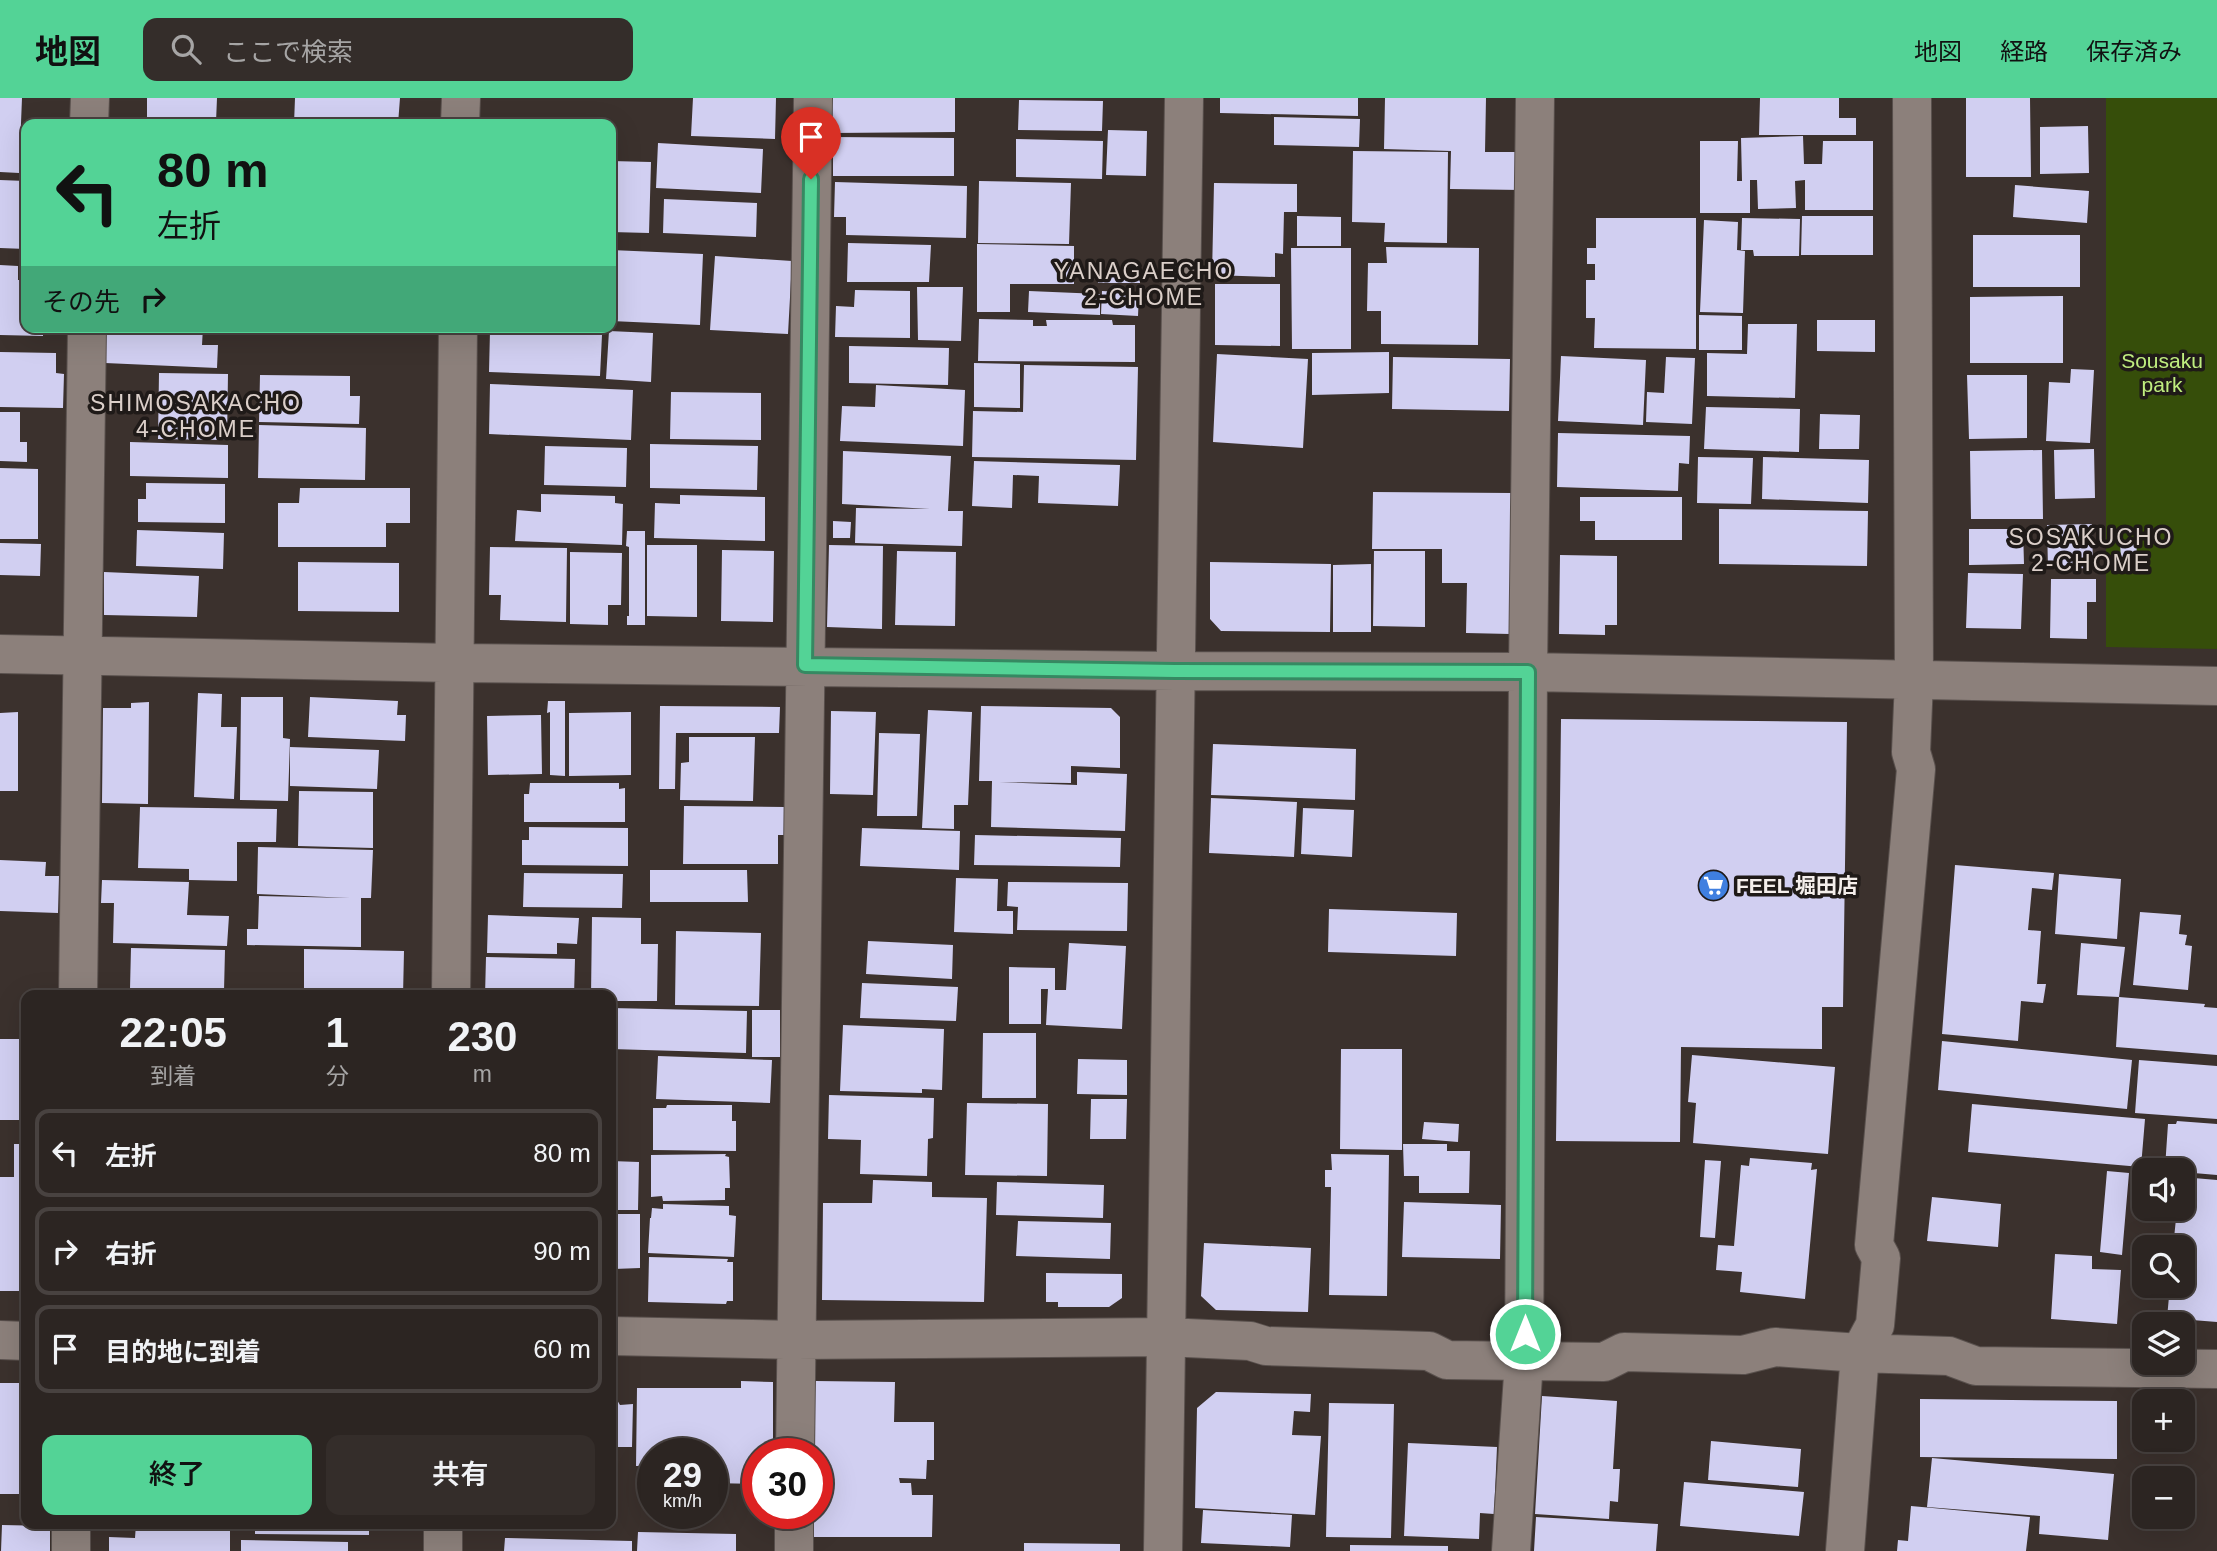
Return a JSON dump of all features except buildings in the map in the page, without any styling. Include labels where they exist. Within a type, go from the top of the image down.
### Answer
[{"type":"street","points":[[89,119],[90,98]]},
{"type":"street","points":[[460,119],[461,98]]},
{"type":"street","points":[[795,1438],[813,98]]},
{"type":"street","points":[[1163,1551],[1184,98]]},
{"type":"street","points":[[1511,1551],[1524,1361],[1535,98]]},
{"type":"street","points":[[1845,1551],[1860,1353],[1875,1325],[1881,1258],[1874,1245],[1916,769],[1911,752],[1912,98]]},
{"type":"street","points":[[78,990],[87,333]]},
{"type":"street","points":[[451,990],[458,333]]},
{"type":"street","points":[[0,654],[455,663],[1528,672],[2217,686]]},
{"type":"street","points":[[616,1336],[796,1340],[1166,1337],[1250,1341],[1266,1346],[1429,1350],[1447,1360],[1604,1362],[1624,1352],[1744,1355],[1775,1347],[1948,1356],[1976,1366],[2217,1369]]},
{"type":"street","points":[[0,1340],[21,1340]]},
{"type":"street","points":[[71,1529],[71,1551]]},
{"type":"street","points":[[443,1529],[443,1551]]},
{"type":"street","points":[[794,1529],[794,1551]]},
{"type":"green space","name":"Sousaku park","points":[[2106,98],[2217,98],[2217,649],[2106,647]]},
{"type":"place","name":"FEEL 堀田店","points":[[1713,886]]},
{"type":"district","name":"YANAGAECHO 2-CHOME","points":[[1144,284]]},
{"type":"district","name":"SHIMOSAKACHO 4-CHOME","points":[[196,416]]},
{"type":"district","name":"SOSAKUCHO 2-CHOME","points":[[2091,550]]},
{"type":"route","points":[[811,179],[805,665],[1175,671],[1528,672],[1525,1334]]}]
